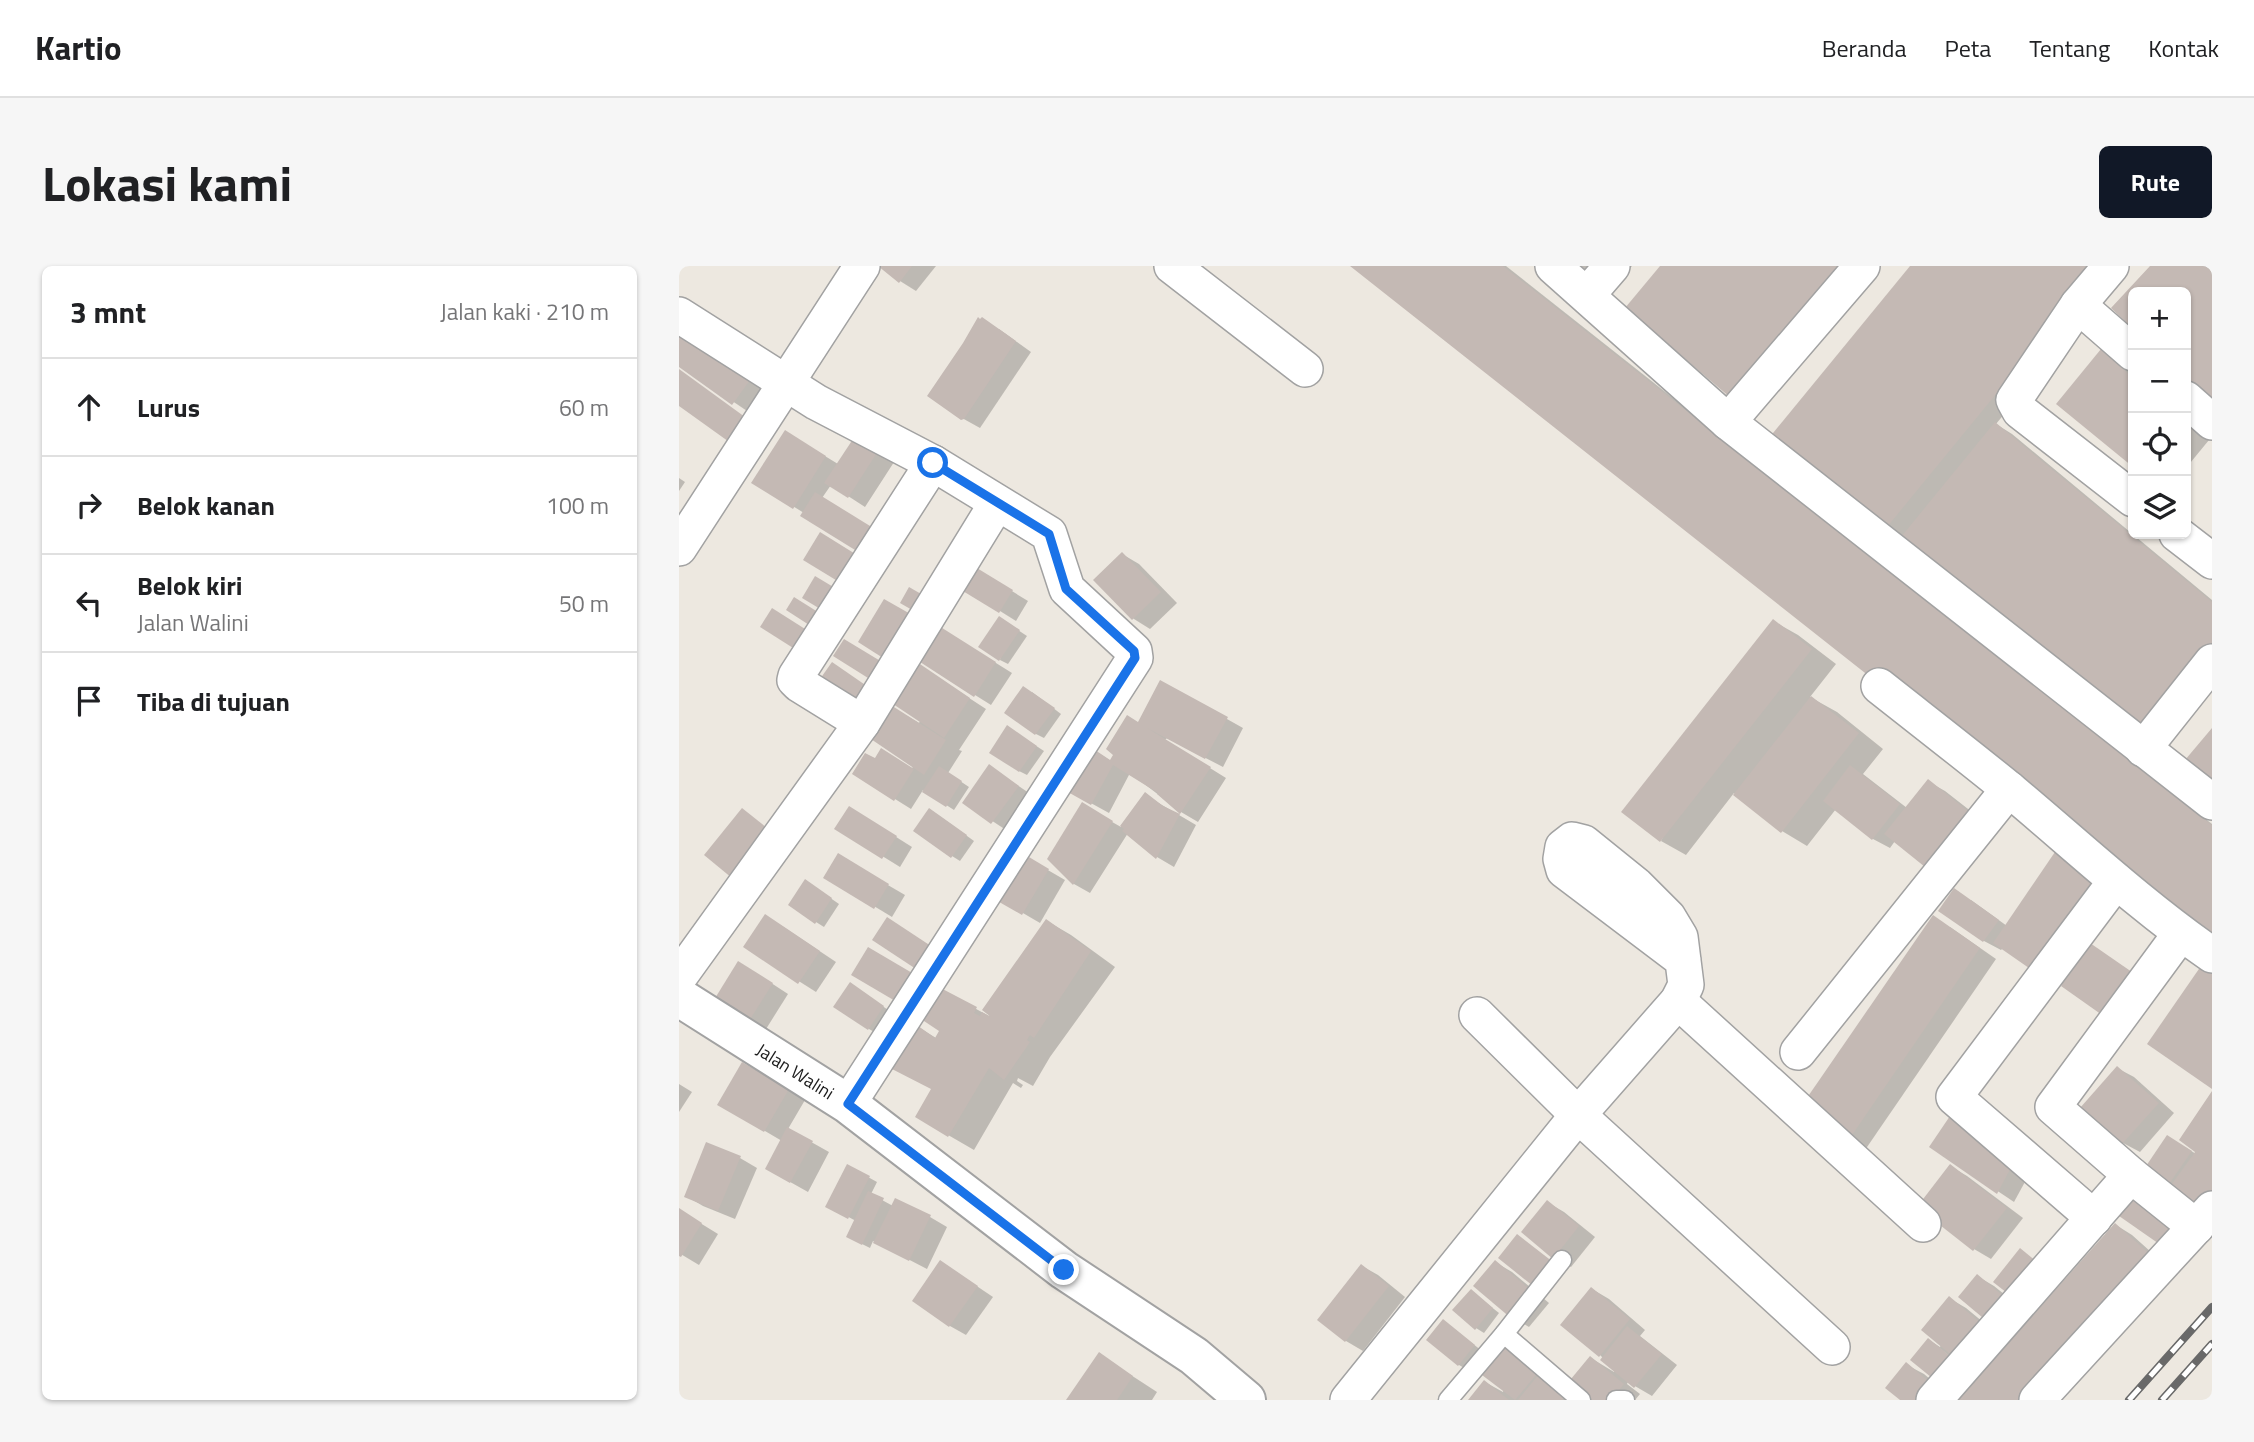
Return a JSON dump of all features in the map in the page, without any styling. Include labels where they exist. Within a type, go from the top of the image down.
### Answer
[{"type":"street","points":[[679,548],[862,266]]},
{"type":"street","points":[[1172,266],[1305,369]]},
{"type":"street","points":[[1553,266],[1728,422],[2212,802]]},
{"type":"street","points":[[1587,295],[1612,266]]},
{"type":"street","points":[[1728,422],[1862,266]]},
{"type":"street","points":[[2111,266],[2078,305],[2014,400],[2020,411],[2128,495]]},
{"type":"street","points":[[2078,305],[2130,350]]},
{"type":"street","points":[[679,315],[816,402],[933,463],[1049,534],[1066,589],[1134,651],[1135,658],[848,1104]]},
{"type":"street","points":[[2191,403],[2212,422]]},
{"type":"street","points":[[862,723],[799,684],[795,680],[796,676],[933,463]]},
{"type":"street","points":[[679,976],[862,723],[997,503]]},
{"type":"street","points":[[2184,539],[2212,561]]},
{"type":"street","points":[[2143,749],[2212,662]]},
{"type":"street","points":[[1879,686],[2009,789],[2116,881],[2212,955]]},
{"type":"street","points":[[1798,1052],[2009,789]]},
{"type":"street","points":[[2094,1218],[1954,1097],[2116,881]]},
{"type":"street","points":[[2016,1149],[2053,1107],[2181,933]]},
{"type":"street","points":[[1348,1400],[1578,1115],[1678,1001],[1686,985],[1683,960]]},
{"type":"street","name":"Jalan Walini","points":[[679,997],[848,1104],[1064,1270],[1194,1356],[1246,1400]]},
{"type":"street","points":[[1678,1001],[1923,1224]]},
{"type":"street","points":[[1477,1015],[1578,1115],[1832,1347]]},
{"type":"street","points":[[2037,1400],[2204,1218],[2131,1175],[2053,1107]]},
{"type":"street","points":[[1934,1400],[2131,1175]]},
{"type":"lane","points":[[1448,1400],[1562,1260]]},
{"type":"lane","points":[[1504,1334],[1581,1400]]},
{"type":"lane","points":[[1616,1400],[1625,1400]]},
{"type":"building","points":[[878,266],[912,266],[899,283]]},
{"type":"building","points":[[1350,266],[1503,266],[2212,825],[2212,947]]},
{"type":"building","points":[[1660,266],[1853,266],[1738,404],[1625,308]]},
{"type":"building","points":[[1910,266],[2101,266],[1878,538],[1764,444]]},
{"type":"building","points":[[2150,266],[2212,266],[2212,403],[2191,383],[2191,287],[2130,287]]},
{"type":"building","points":[[2128,290],[2128,324],[2111,308]]},
{"type":"building","points":[[978,317],[982,317],[1016,341],[961,420],[927,396]]},
{"type":"building","points":[[679,330],[750,380],[732,405],[679,367]]},
{"type":"building","points":[[2101,349],[2128,373],[2128,463],[2056,404]]},
{"type":"building","points":[[679,369],[756,425],[739,449],[679,406]]},
{"type":"building","points":[[1995,422],[2128,532],[2128,539],[2136,539],[2212,602],[2212,657],[2145,739],[1901,537]]},
{"type":"building","points":[[785,430],[826,456],[793,509],[751,483]]},
{"type":"building","points":[[857,433],[880,448],[848,498],[824,483]]},
{"type":"building","points":[[815,492],[883,534],[868,558],[800,516]]},
{"type":"building","points":[[820,532],[865,560],[849,588],[803,560]]},
{"type":"building","points":[[1122,552],[1161,592],[1132,620],[1093,580]]},
{"type":"building","points":[[967,562],[1013,590],[999,613],[953,585]]},
{"type":"building","points":[[815,576],[845,594],[832,616],[802,598]]},
{"type":"building","points":[[909,587],[935,602],[926,618],[900,603]]},
{"type":"building","points":[[794,597],[829,619],[820,632],[786,610]]},
{"type":"building","points":[[884,599],[921,620],[894,665],[858,642]]},
{"type":"building","points":[[772,608],[813,634],[801,653],[760,627]]},
{"type":"building","points":[[999,616],[1020,630],[999,661],[978,647]]},
{"type":"building","points":[[1773,619],[1812,649],[1660,842],[1621,812]]},
{"type":"building","points":[[939,626],[996,662],[974,697],[917,660]]},
{"type":"building","points":[[844,639],[887,665],[876,683],[833,656]]},
{"type":"building","points":[[914,660],[970,698],[944,738],[887,700]]},
{"type":"building","points":[[832,662],[874,691],[856,719],[813,689]]},
{"type":"building","points":[[1160,680],[1228,717],[1205,759],[1147,728],[1211,767],[1180,814],[1158,793],[1113,765],[1091,805],[1059,787],[1083,742],[1110,760],[1113,755],[1106,749],[1127,715],[1138,722]]},
{"type":"building","points":[[1023,686],[1055,708],[1035,735],[1004,713]]},
{"type":"building","points":[[1811,696],[1859,733],[1781,833],[1733,795]]},
{"type":"building","points":[[886,702],[946,740],[924,775],[865,735]]},
{"type":"building","points":[[1007,725],[1037,746],[1019,772],[989,753]]},
{"type":"building","points":[[2212,728],[2212,783],[2185,760]]},
{"type":"building","points":[[881,748],[914,769],[894,801],[852,774],[865,753],[875,758]]},
{"type":"building","points":[[989,764],[1019,786],[991,824],[962,803]]},
{"type":"building","points":[[1850,765],[1900,804],[1872,840],[1823,801]]},
{"type":"building","points":[[939,766],[962,781],[946,807],[922,792]]},
{"type":"building","points":[[1928,779],[1979,820],[1935,875],[1884,834]]},
{"type":"building","points":[[1145,792],[1163,806],[1180,814],[1156,859],[1122,831],[1124,829],[1120,826]]},
{"type":"building","points":[[1082,802],[1113,821],[1073,885],[1047,859]]},
{"type":"building","points":[[849,806],[897,836],[882,859],[834,829]]},
{"type":"building","points":[[742,808],[777,836],[738,883],[704,855]]},
{"type":"building","points":[[929,808],[967,835],[951,858],[913,831]]},
{"type":"building","points":[[1014,848],[1049,869],[1022,915],[987,895]]},
{"type":"building","points":[[2057,849],[2107,884],[2042,977],[1993,943]]},
{"type":"building","points":[[838,853],[889,884],[874,909],[823,878]]},
{"type":"building","points":[[805,879],[832,898],[815,924],[788,905]]},
{"type":"building","points":[[1954,888],[1999,920],[1983,942],[1938,911]]},
{"type":"building","points":[[765,914],[820,951],[798,984],[743,947]]},
{"type":"building","points":[[1933,915],[1980,948],[1848,1141],[1800,1108]]},
{"type":"building","points":[[887,917],[934,948],[919,971],[872,940]]},
{"type":"building","points":[[1046,919],[1091,951],[1034,1038],[1030,1035],[1027,1040],[1030,1042],[1004,1080],[989,1068],[948,1137],[915,1117],[931,1089],[890,1068],[914,1023],[935,1038],[939,1031],[912,1013],[933,984],[977,1007],[974,1013],[980,1016],[982,1012],[991,1017],[982,1010]]},
{"type":"building","points":[[2090,943],[2142,979],[2112,1022],[2061,986]]},
{"type":"building","points":[[868,947],[919,977],[902,1005],[851,975]]},
{"type":"building","points":[[738,961],[773,983],[744,1029],[709,1008]]},
{"type":"building","points":[[2201,966],[2212,973],[2212,1089],[2147,1044]]},
{"type":"building","points":[[850,982],[884,1006],[868,1030],[833,1007]]},
{"type":"building","points":[[742,1062],[789,1089],[764,1132],[717,1105]]},
{"type":"building","points":[[2117,1066],[2159,1103],[2122,1144],[2080,1108]]},
{"type":"building","points":[[2212,1091],[2212,1198],[2199,1215],[2166,1192],[2195,1152],[2179,1140]]},
{"type":"building","points":[[1950,1116],[2016,1158],[1997,1194],[1929,1147]]},
{"type":"building","points":[[787,1127],[813,1141],[790,1183],[765,1169]]},
{"type":"building","points":[[2167,1135],[2192,1151],[2164,1191],[2140,1175]]},
{"type":"building","points":[[706,1142],[741,1156],[718,1211],[684,1197]]},
{"type":"building","points":[[847,1164],[870,1176],[848,1219],[825,1207]]},
{"type":"building","points":[[1950,1164],[2007,1208],[1973,1251],[1917,1207]]},
{"type":"building","points":[[2123,1189],[2180,1228],[2165,1248],[2109,1209]]},
{"type":"building","points":[[868,1191],[884,1198],[862,1245],[846,1237]]},
{"type":"building","points":[[895,1198],[931,1215],[909,1261],[873,1243]]},
{"type":"building","points":[[1547,1200],[1579,1226],[1553,1259],[1521,1232]]},
{"type":"building","points":[[679,1208],[702,1223],[681,1257],[679,1256]]},
{"type":"building","points":[[2115,1223],[2154,1258],[2028,1400],[1957,1400]]},
{"type":"building","points":[[1517,1234],[1553,1262],[1533,1286],[1498,1258]]},
{"type":"building","points":[[2020,1248],[2043,1267],[2016,1300],[1993,1282]]},
{"type":"building","points":[[940,1260],[978,1286],[949,1327],[912,1301]]},
{"type":"building","points":[[1495,1260],[1533,1292],[1512,1319],[1473,1286]]},
{"type":"building","points":[[1361,1264],[1389,1286],[1345,1342],[1317,1320]]},
{"type":"building","points":[[1977,1274],[2014,1305],[1995,1328],[1958,1297]]},
{"type":"building","points":[[1591,1287],[1630,1319],[1599,1357],[1560,1325]]},
{"type":"building","points":[[1471,1289],[1493,1308],[1475,1330],[1452,1310]]},
{"type":"building","points":[[1949,1296],[1990,1331],[1962,1364],[1921,1330]]},
{"type":"building","points":[[1443,1319],[1475,1345],[1458,1366],[1426,1340]]},
{"type":"building","points":[[1627,1326],[1662,1354],[1634,1388],[1600,1360]]},
{"type":"building","points":[[1928,1338],[1961,1365],[1942,1386],[1910,1360]]},
{"type":"building","points":[[1510,1341],[1542,1368],[1515,1400],[1482,1375]]},
{"type":"building","points":[[1099,1352],[1133,1376],[1117,1400],[1066,1400]]},
{"type":"building","points":[[1590,1356],[1624,1384],[1611,1400],[1584,1400],[1566,1385]]},
{"type":"building","points":[[1906,1362],[1939,1390],[1931,1400],[1900,1400],[1885,1388]]},
{"type":"building","points":[[1543,1369],[1570,1391],[1562,1400],[1518,1400]]},
{"type":"building","points":[[1484,1380],[1509,1400],[1468,1400]]},
{"type":"railway","points":[[2129,1400],[2212,1307]]},
{"type":"railway","points":[[2162,1400],[2212,1344]]},
{"type":"route","points":[[933,463],[1049,534],[1066,589],[1134,651],[1135,658],[848,1104],[1064,1270]]}]
